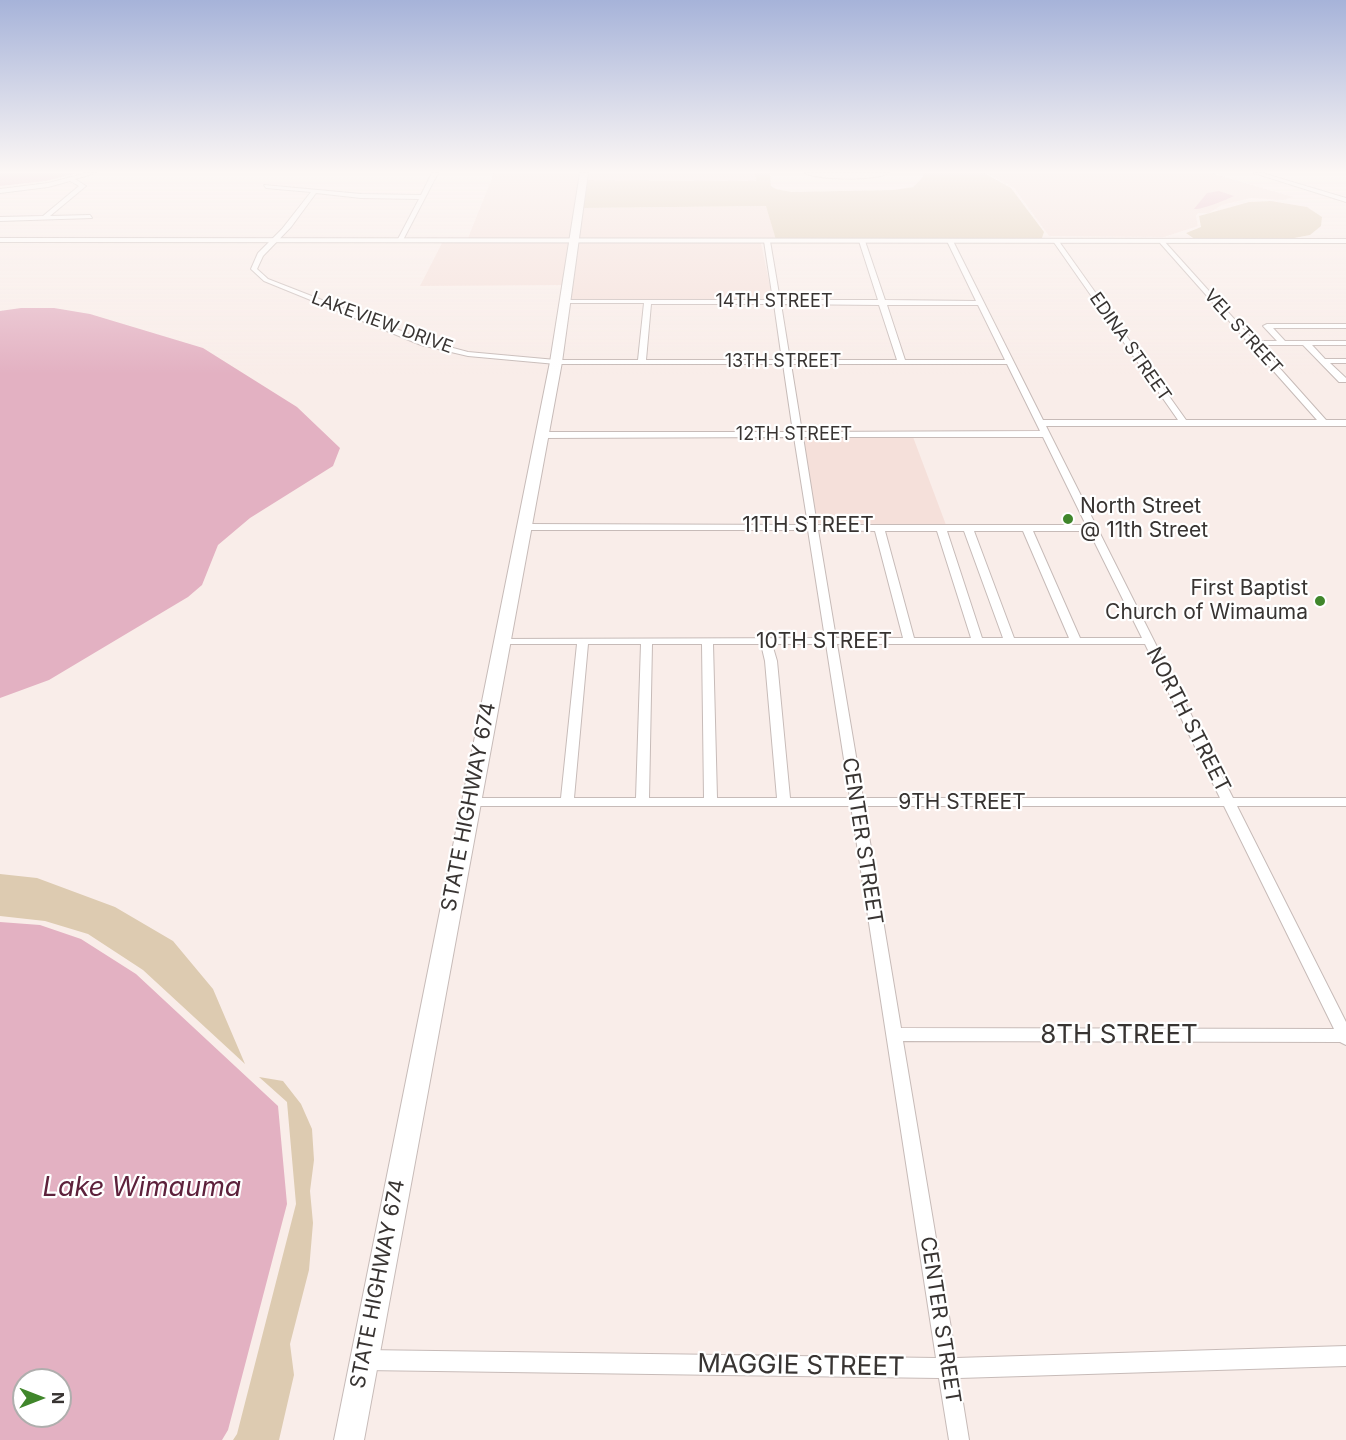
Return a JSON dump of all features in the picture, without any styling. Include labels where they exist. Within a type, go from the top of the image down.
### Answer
[{"type":"main road","name":"STATE HIGHWAY 674","points":[[349,1440],[556,362],[575,240]]},
{"type":"street","name":"LAKEVIEW DRIVE","points":[[275,240],[255,260],[254,269],[266,280],[424,343],[468,354],[556,362]]},
{"type":"street","points":[[613,240],[1346,241]]},
{"type":"street","name":"CENTER STREET","points":[[767,241],[959,1440]]},
{"type":"street","points":[[862,241],[902,362]]},
{"type":"street","name":"NORTH STREET","points":[[950,241],[1346,1037]]},
{"type":"street","name":"EDINA STREET","points":[[1056,242],[1183,423]]},
{"type":"street","name":"VEL STREET","points":[[1162,242],[1324,423]]},
{"type":"street","name":"14TH STREET","points":[[567,301],[981,303]]},
{"type":"street","points":[[642,362],[648,302]]},
{"type":"street","points":[[1283,343],[1267,326],[1346,326]]},
{"type":"street","points":[[1253,343],[1346,343]]},
{"type":"street","points":[[1305,343],[1344,380]]},
{"type":"street","points":[[1323,361],[1346,361]]},
{"type":"street","name":"13TH STREET","points":[[556,362],[1010,362]]},
{"type":"street","points":[[1040,423],[1346,423]]},
{"type":"street","name":"12TH STREET","points":[[542,435],[1045,434]]},
{"type":"street","name":"11TH STREET","points":[[525,526],[1091,528]]},
{"type":"street","points":[[879,527],[909,641]]},
{"type":"street","points":[[941,527],[978,641]]},
{"type":"street","points":[[968,528],[1010,641]]},
{"type":"street","points":[[1027,528],[1076,641]]},
{"type":"street","name":"10TH STREET","points":[[501,641],[831,643],[1147,641]]},
{"type":"street","points":[[567,802],[583,641]]},
{"type":"street","points":[[642,802],[646,642]]},
{"type":"street","points":[[707,642],[711,802]]},
{"type":"street","points":[[766,642],[771,662],[784,803]]},
{"type":"street","name":"9TH STREET","points":[[471,802],[1346,802]]},
{"type":"street","name":"8TH STREET","points":[[893,1034],[1346,1037]]},
{"type":"street","name":"MAGGIE STREET","points":[[364,1359],[948,1368],[1346,1356]]},
{"type":"shaded area","points":[[443,241],[571,242],[565,285],[420,286]]},
{"type":"shaded area","points":[[579,242],[763,242],[761,243],[773,301],[571,300]]},
{"type":"shaded area","points":[[913,437],[946,525],[817,523],[803,438]]},
{"type":"shaded area","points":[[0,874],[37,878],[115,907],[173,941],[213,989],[245,1064],[143,970],[88,934],[45,921],[0,916]]},
{"type":"shaded area","points":[[259,1077],[283,1081],[301,1104],[312,1129],[314,1160],[310,1191],[313,1223],[309,1270],[290,1344],[294,1375],[279,1440],[233,1440],[237,1434],[296,1204],[287,1102]]},
{"type":"water","points":[[21,308],[54,308],[90,314],[203,348],[297,407],[340,448],[333,466],[250,518],[218,545],[202,585],[188,597],[49,680],[0,698],[0,311]]},
{"type":"water","name":"Lake Wimauma","points":[[0,922],[40,925],[81,939],[136,974],[278,1106],[287,1204],[228,1430],[222,1440],[0,1440]]},
{"type":"place","name":"North Street @ 11th Street","points":[[1068,519]]},
{"type":"place","name":"First Baptist Church of Wimauma","points":[[1320,601]]}]
